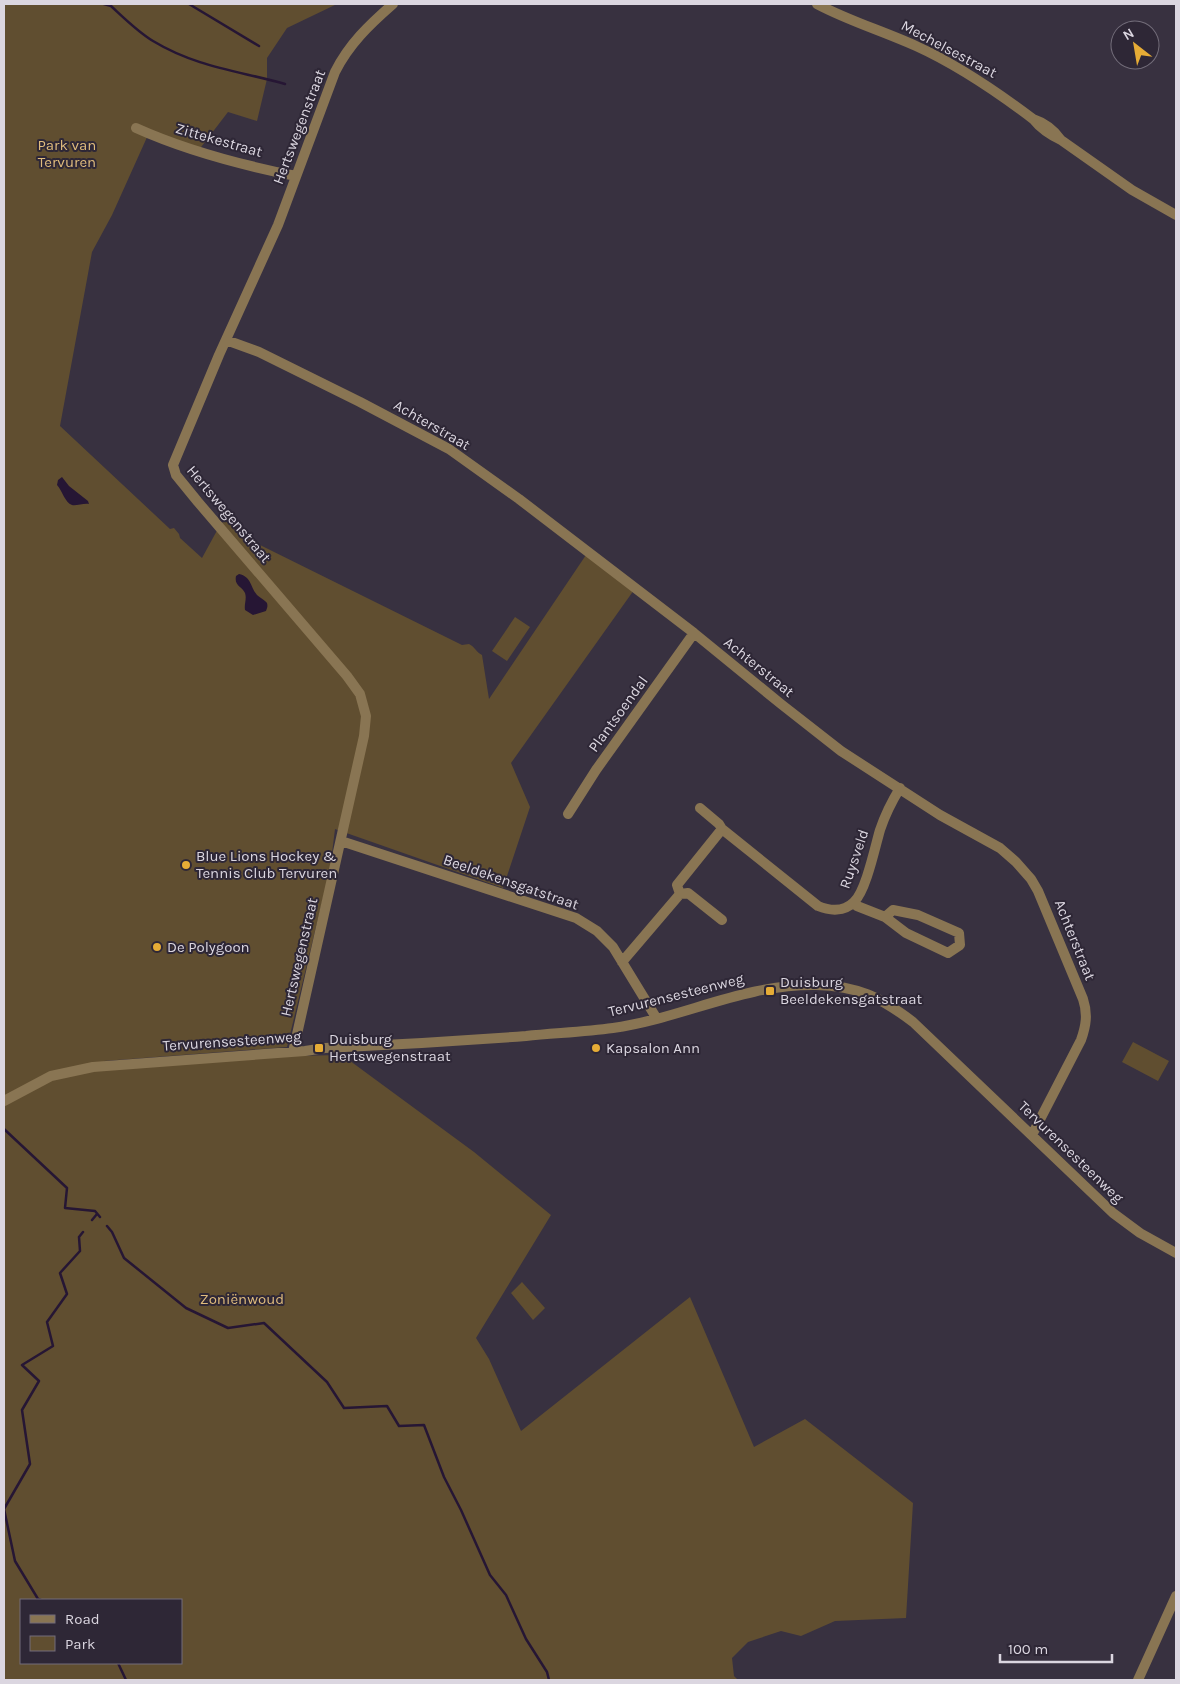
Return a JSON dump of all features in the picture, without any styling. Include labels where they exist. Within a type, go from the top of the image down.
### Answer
[{"type":"street","name":"Hertswegenstraat","points":[[293,1052],[341,841],[366,716],[360,694],[347,676],[204,509],[174,470],[173,465],[226,340],[278,225],[335,72],[344,54],[359,36],[393,4]]},
{"type":"street","name":"Mechelsestraat","points":[[817,4],[834,13],[916,46],[959,68],[995,90],[1033,119],[1049,127],[1061,140],[1132,190],[1176,215]]},
{"type":"street","name":"Zittekestraat","points":[[136,128],[187,149],[296,176]]},
{"type":"street","name":"Achterstraat","points":[[226,340],[259,352],[449,449],[519,499],[694,633],[841,751],[940,814],[1000,848],[1016,862],[1030,879],[1041,897],[1083,999],[1086,1019],[1086,1026],[1081,1040],[1032,1135]]},
{"type":"street","name":"Plantsoendal","points":[[568,814],[596,770],[694,633]]},
{"type":"street","name":"Ruysveld","points":[[700,808],[719,824],[722,829],[818,906],[834,910],[846,908],[854,903],[861,891],[888,809],[900,788]]},
{"type":"street","points":[[680,894],[677,885],[722,829]]},
{"type":"street","name":"Beeldekensgatstraat","points":[[341,841],[576,918],[597,931],[612,947],[657,1019]]},
{"type":"street","points":[[622,962],[680,894],[688,893],[722,920]]},
{"type":"street","points":[[854,903],[885,917],[906,933],[948,953],[960,945],[959,933],[918,915],[893,910],[885,917]]},
{"type":"street","name":"Tervurensesteenweg","points":[[4,1101],[51,1076],[94,1067],[325,1048],[468,1040],[594,1030],[657,1019],[725,998],[765,989],[817,985],[854,989],[876,996],[913,1022],[1112,1213],[1140,1233],[1176,1253]]},
{"type":"street","points":[[1138,1680],[1176,1596]]},
{"type":"green space","points":[[4,4],[337,4],[287,28],[267,58],[267,79],[257,121],[228,112],[195,155],[148,135],[112,215],[92,252],[60,426],[170,529],[174,528],[180,538],[202,558],[220,525],[229,516],[260,545],[462,645],[471,645],[482,655],[489,699],[586,555],[634,590],[511,763],[530,807],[503,888],[335,829],[330,869],[287,1047],[104,1061],[106,1069],[291,1056],[342,1055],[474,1152],[551,1215],[476,1338],[489,1359],[521,1431],[690,1297],[754,1447],[805,1419],[913,1503],[906,1618],[835,1621],[801,1636],[781,1631],[748,1642],[732,1658],[734,1676],[738,1680],[4,1680]]},
{"type":"green space","points":[[515,617],[530,627],[507,661],[492,651]]},
{"type":"green space","points":[[1133,1042],[1169,1061],[1158,1081],[1122,1062]]},
{"type":"green space","points":[[522,1282],[545,1308],[533,1320],[511,1293]]},
{"type":"shaded area","points":[[62,477],[89,504],[74,505],[67,502],[57,485],[58,480]]},
{"type":"shaded area","points":[[239,574],[246,577],[257,595],[267,603],[266,611],[253,615],[245,610],[245,593],[237,584],[236,579],[236,576]]},
{"type":"waterway","points":[[104,4],[111,6],[131,25],[169,50],[202,63],[285,84]]},
{"type":"waterway","points":[[189,4],[259,46]]},
{"type":"waterway","points":[[4,1129],[67,1188],[65,1208],[95,1211],[100,1217]]},
{"type":"waterway","points":[[92,1220],[97,1214]]},
{"type":"waterway","points":[[107,1226],[112,1232],[124,1258],[186,1308],[228,1328],[264,1323],[327,1382],[344,1408],[387,1406],[399,1426],[424,1425],[444,1477],[490,1575],[506,1595],[526,1639],[547,1672],[549,1680]]},
{"type":"waterway","points":[[38,1599],[15,1561],[4,1509],[30,1464],[22,1410],[39,1381],[22,1365],[53,1346],[47,1322],[67,1294],[60,1273],[80,1251],[79,1237],[83,1232]]},
{"type":"waterway","points":[[118,1664],[126,1680]]},
{"type":"place","name":"Blue Lions Hockey & Tennis Club Tervuren","points":[[186,865]]},
{"type":"place","name":"De Polygoon","points":[[157,947]]},
{"type":"place","name":"Duisburg Beeldekensgatstraat","points":[[770,991]]},
{"type":"place","name":"Duisburg Hertswegenstraat","points":[[319,1048]]},
{"type":"place","name":"Kapsalon Ann","points":[[596,1048]]},
{"type":"park label","name":"Park van Tervuren","points":[[67,154]]},
{"type":"park label","name":"Zoniënwoud","points":[[242,1299]]}]
